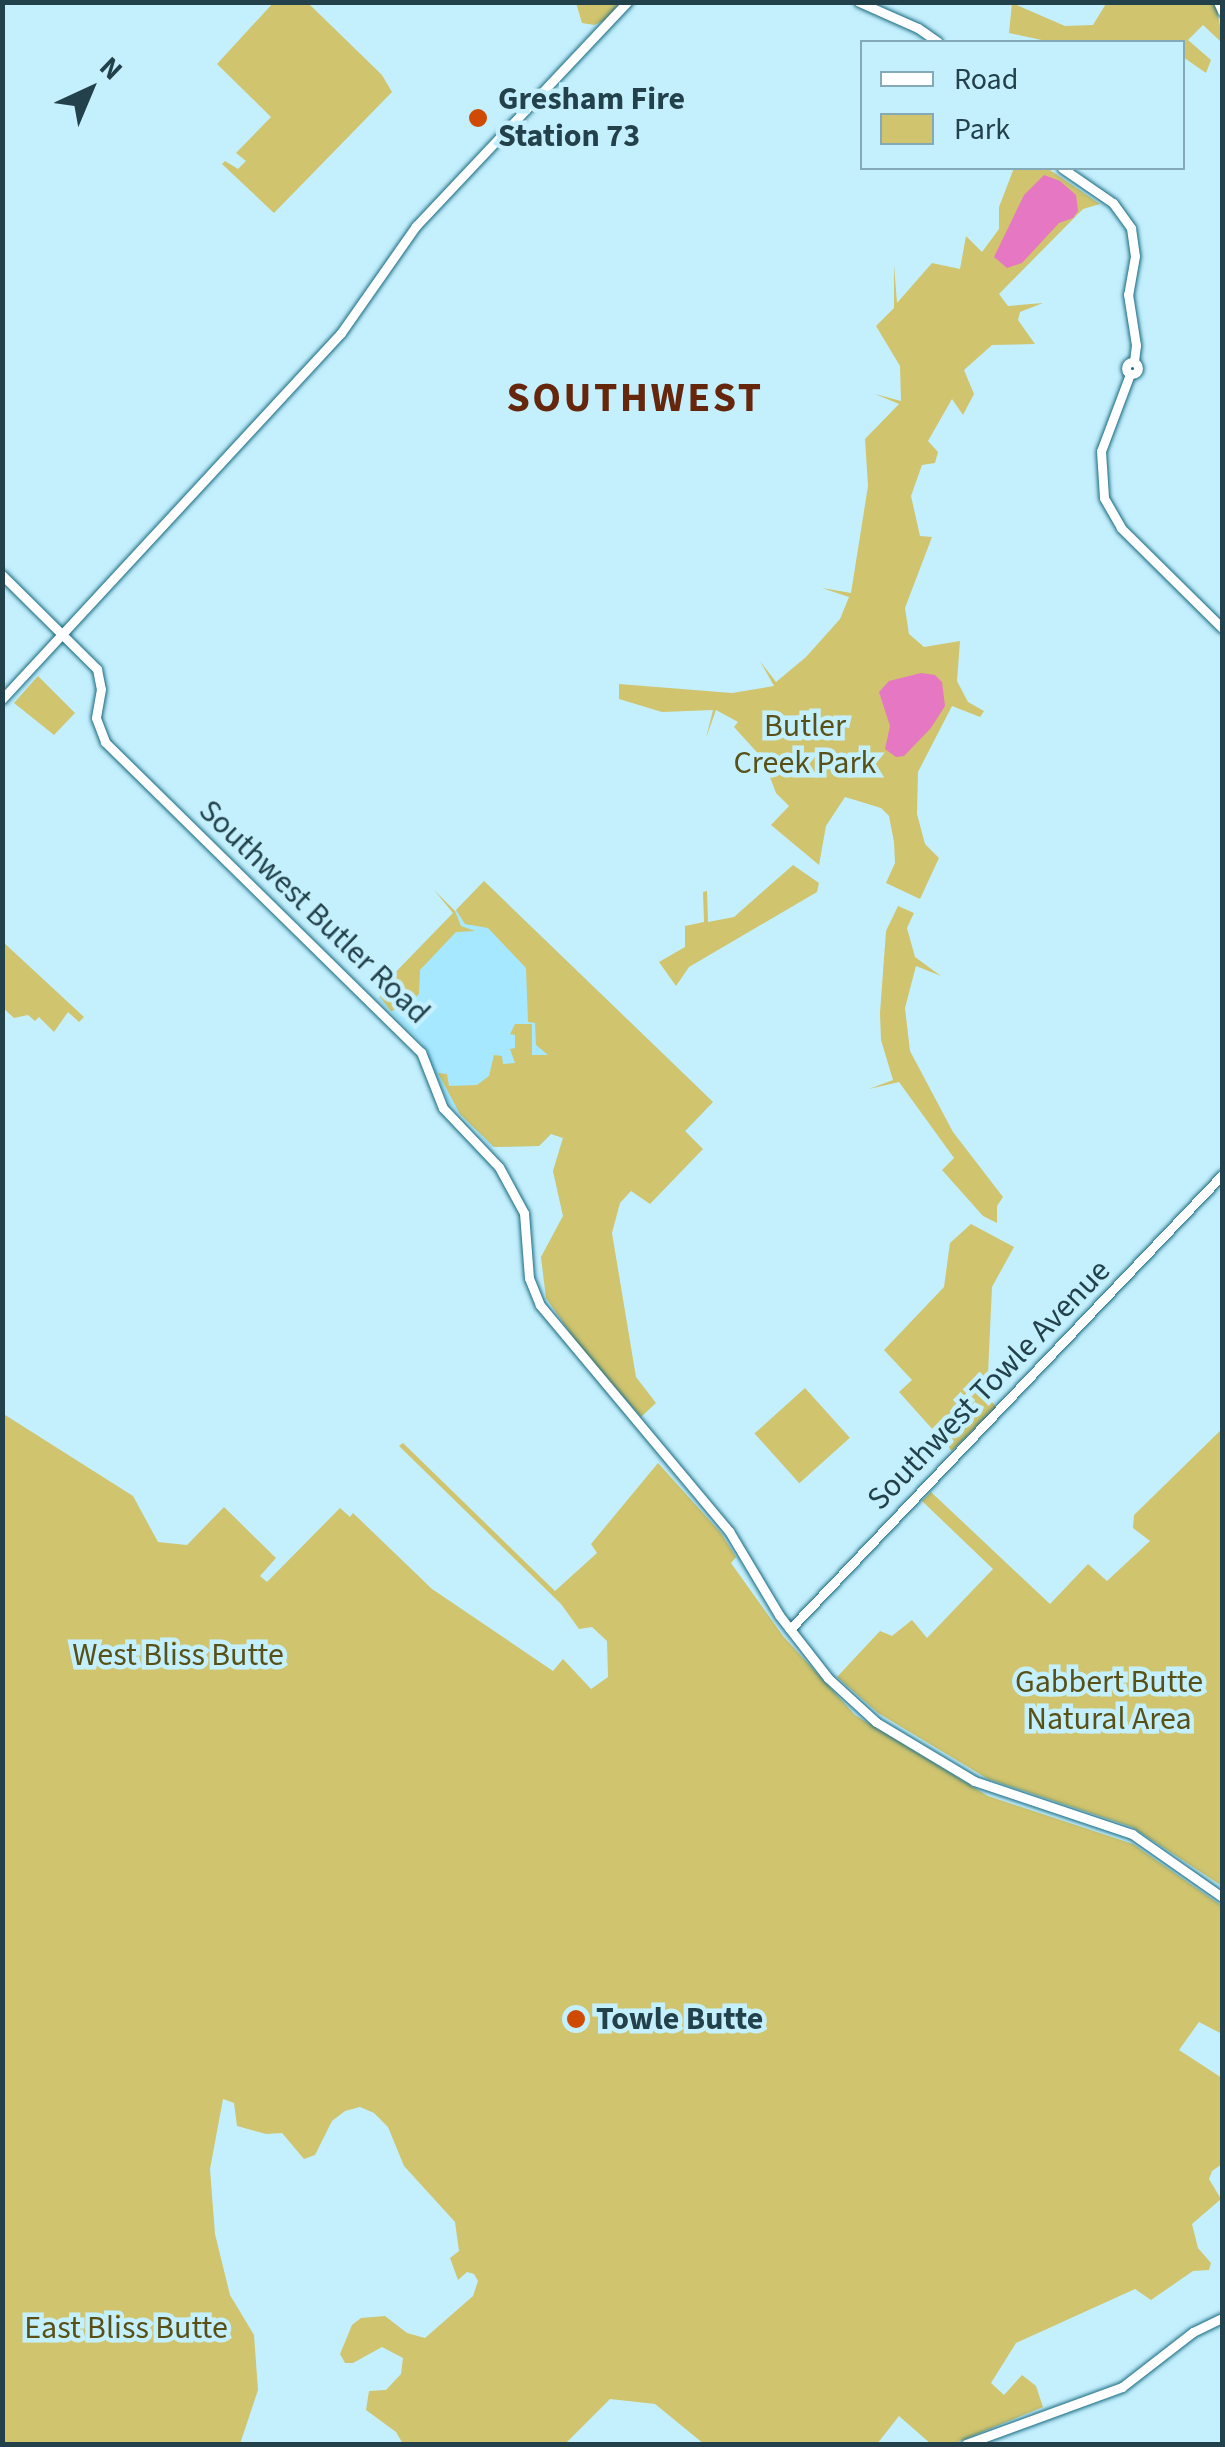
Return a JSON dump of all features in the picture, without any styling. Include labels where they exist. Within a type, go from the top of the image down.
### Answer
[{"type":"main road","points":[[2,699],[342,333],[416,226],[627,2]]},
{"type":"main road","points":[[859,2],[910,24],[935,40]]},
{"type":"main road","points":[[1218,2],[1222,12]]},
{"type":"main road","points":[[1065,170],[1113,203],[1131,228],[1135,256],[1128,294],[1138,370],[1130,374],[1101,451],[1104,498],[1121,528],[1222,628]]},
{"type":"main road","name":"Southwest Butler Road","points":[[2,575],[99,672],[96,718],[105,742],[422,1052],[444,1108],[500,1167],[524,1213],[529,1232],[529,1278],[540,1305],[719,1518],[790,1629],[834,1684],[876,1722],[996,1791],[1132,1834],[1222,1897]]},
{"type":"main road","name":"Southwest Towle Avenue","points":[[790,1629],[1222,1175]]},
{"type":"main road","points":[[966,2444],[1122,2387],[1193,2332],[1222,2318]]},
{"type":"shaded area","points":[[1044,175],[1060,181],[1076,195],[1078,211],[1073,218],[1059,223],[1022,263],[1007,268],[994,257],[1024,195]]},
{"type":"shaded area","points":[[921,673],[935,675],[942,682],[945,706],[931,728],[904,756],[896,757],[885,749],[890,726],[879,692],[889,681]]},
{"type":"shaded area","points":[[484,881],[713,1102],[544,1284],[541,1257],[563,1216],[553,1171],[563,1138],[551,1134],[539,1146],[491,1147],[448,1101],[422,1043],[378,999],[388,980]]},
{"type":"green space","points":[[274,2],[308,3],[382,75],[392,92],[274,213],[222,164],[225,161],[238,169],[246,161],[236,153],[271,117],[217,64]]},
{"type":"green space","points":[[1107,2],[1216,3],[1222,38],[1220,41],[1203,25],[1188,40],[1211,60],[1206,73],[1185,58],[1185,40],[1042,40],[1009,33],[1012,3],[1065,26],[1093,25]]},
{"type":"green space","points":[[576,3],[623,3],[610,18],[594,25],[582,23]]},
{"type":"green space","name":"Butler Creek Park","points":[[1013,170],[1050,170],[1100,204],[1083,209],[999,294],[1008,306],[1043,303],[1020,312],[1018,320],[1035,344],[992,345],[964,370],[974,394],[963,415],[952,399],[928,441],[938,452],[935,463],[922,465],[911,496],[920,536],[932,537],[905,608],[909,634],[924,647],[960,641],[957,681],[968,702],[984,711],[980,717],[952,706],[918,772],[917,814],[925,844],[939,858],[920,899],[886,883],[895,863],[894,842],[889,816],[881,808],[845,797],[826,826],[819,865],[771,825],[789,806],[776,793],[763,759],[734,727],[738,722],[716,710],[706,738],[713,710],[662,712],[619,699],[619,684],[732,693],[774,686],[760,661],[776,682],[806,657],[840,619],[849,597],[822,588],[851,593],[868,486],[865,439],[899,404],[875,394],[901,401],[900,366],[876,326],[894,308],[894,265],[897,303],[932,263],[960,269],[966,236],[982,252],[999,229],[999,207]]},
{"type":"green space","points":[[38,676],[75,713],[54,735],[14,703]]},
{"type":"green space","points":[[793,865],[819,883],[817,892],[689,967],[676,986],[659,962],[685,947],[685,926],[704,922],[703,892],[707,891],[708,922],[734,917]]},
{"type":"green space","points":[[484,881],[713,1102],[685,1131],[703,1149],[650,1204],[631,1191],[620,1203],[612,1233],[636,1377],[656,1403],[641,1417],[578,1344],[546,1298],[541,1257],[563,1216],[553,1171],[563,1138],[551,1134],[539,1146],[494,1147],[460,1114],[438,1073],[447,1074],[449,1086],[477,1085],[489,1076],[494,1055],[502,1056],[503,1064],[515,1063],[510,1049],[515,1048],[515,1035],[510,1034],[515,1024],[532,1024],[532,1055],[548,1055],[536,1045],[535,1023],[528,1022],[526,968],[488,928],[465,924],[456,910]]},
{"type":"green space","points":[[434,890],[455,911],[461,926],[475,931],[456,932],[420,970],[419,994],[406,1007],[391,1011],[380,997],[388,980],[453,913]]},
{"type":"green space","points":[[898,906],[914,913],[907,928],[915,957],[941,976],[916,966],[905,1008],[910,1051],[953,1132],[1003,1197],[997,1206],[997,1223],[983,1216],[942,1170],[954,1158],[899,1082],[869,1089],[893,1080],[881,1040],[880,1013],[886,931]]},
{"type":"green space","points":[[2,941],[84,1017],[79,1022],[68,1012],[54,1032],[39,1017],[35,1021],[28,1015],[14,1018],[3,1008]]},
{"type":"green space","points":[[971,1224],[1014,1247],[992,1287],[987,1395],[996,1407],[952,1451],[899,1392],[912,1380],[884,1350],[944,1287],[950,1243]]},
{"type":"green space","points":[[805,1388],[850,1438],[799,1483],[754,1434]]},
{"type":"green space","points":[[2,1413],[133,1496],[158,1542],[187,1545],[224,1507],[276,1558],[260,1576],[267,1582],[340,1508],[350,1517],[353,1513],[432,1589],[553,1671],[563,1659],[591,1689],[608,1677],[607,1641],[592,1627],[579,1629],[561,1604],[399,1446],[403,1443],[555,1591],[597,1553],[591,1544],[658,1463],[721,1533],[736,1557],[731,1563],[783,1636],[855,1715],[988,1796],[1133,1844],[1222,1906],[1222,2034],[1199,2022],[1179,2050],[1222,2078],[1222,2164],[1209,2179],[1221,2199],[1192,2224],[1198,2248],[1211,2263],[1209,2270],[1193,2271],[1151,2300],[1135,2289],[1016,2343],[991,2383],[1004,2395],[1022,2375],[1036,2386],[1043,2407],[953,2444],[931,2444],[899,2416],[877,2444],[704,2444],[655,2404],[610,2399],[565,2444],[403,2444],[396,2432],[366,2410],[369,2391],[386,2390],[401,2374],[403,2358],[382,2347],[353,2363],[345,2363],[340,2354],[352,2325],[361,2318],[385,2316],[407,2333],[425,2338],[473,2296],[478,2281],[474,2274],[467,2272],[458,2280],[450,2258],[459,2251],[455,2222],[404,2166],[388,2127],[374,2113],[360,2107],[345,2111],[332,2121],[315,2155],[304,2159],[282,2133],[266,2134],[237,2126],[234,2103],[223,2099],[210,2169],[215,2234],[230,2295],[254,2335],[258,2390],[240,2444],[3,2444]]},
{"type":"green space","name":"Gabbert Butte Natural Area","points":[[1222,1429],[1222,1886],[1132,1827],[988,1779],[878,1713],[837,1677],[880,1631],[892,1636],[912,1620],[927,1638],[993,1569],[922,1501],[931,1492],[1050,1604],[1088,1564],[1107,1581],[1150,1541],[1133,1528],[1134,1515]]},
{"type":"place","name":"Gresham Fire Station 73","points":[[478,118]]},
{"type":"place","name":"Towle Butte","points":[[576,2019]]},
{"type":"district","name":"SOUTHWEST","points":[[635,398]]},
{"type":"park label","name":"West Bliss Butte","points":[[178,1655]]},
{"type":"park label","name":"East Bliss Butte","points":[[126,2328]]}]
